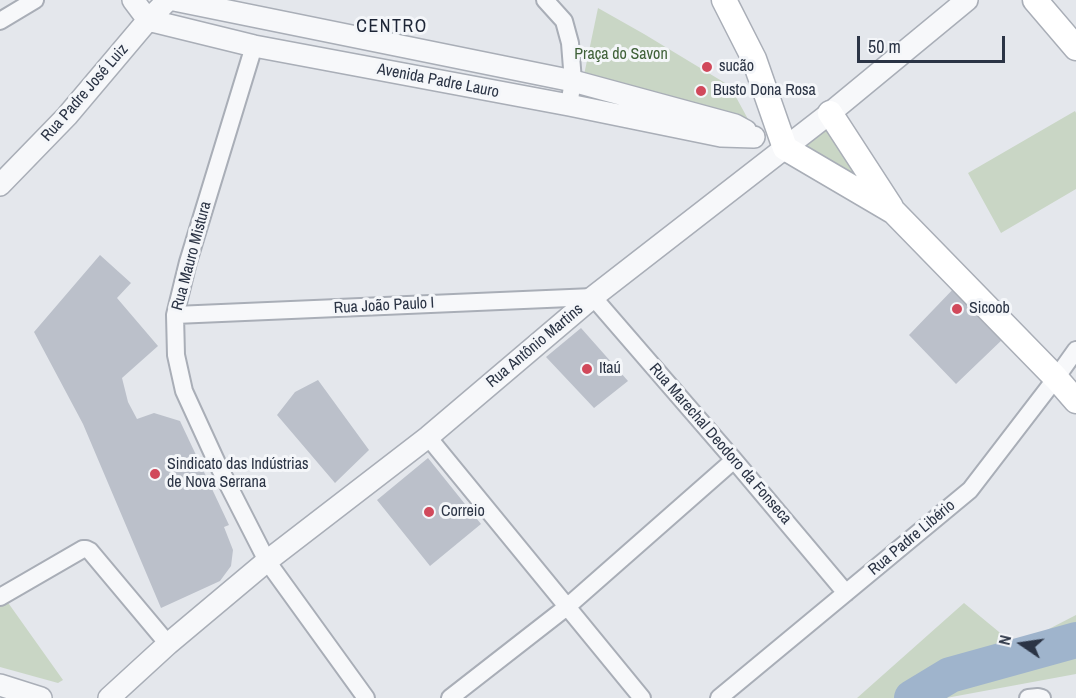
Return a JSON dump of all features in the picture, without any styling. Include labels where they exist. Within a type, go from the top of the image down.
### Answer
[{"type":"main road","points":[[724,0],[754,59],[785,148],[894,212]]},
{"type":"main road","points":[[1035,0],[1076,48]]},
{"type":"main road","points":[[830,113],[894,212],[1076,401]]},
{"type":"street","points":[[0,21],[35,0]]},
{"type":"street","points":[[133,0],[148,20]]},
{"type":"street","name":"Rua Padre José Luiz","points":[[0,185],[67,116],[148,20],[168,0]]},
{"type":"street","name":"Avenida Padre Lauro","points":[[174,0],[573,81],[735,125],[754,137],[785,148]]},
{"type":"street","points":[[544,0],[564,21],[570,43],[573,81],[569,105]]},
{"type":"street","name":"Rua Antônio Martins","points":[[110,698],[168,644],[267,561],[428,436],[593,297],[830,113],[967,0]]},
{"type":"street","name":"Avenida Padre Lauro","points":[[148,20],[255,46],[721,136],[754,137]]},
{"type":"street","name":"Rua Mauro Mistura","points":[[255,46],[188,262],[175,315],[176,354],[184,391],[217,463],[267,561],[366,698]]},
{"type":"street","name":"Rua João Paulo I","points":[[175,315],[593,297]]},
{"type":"street","name":"Rua Marechal Deodoro da Fonseca","points":[[593,297],[735,460],[846,593]]},
{"type":"street","name":"Rua Padre Libério","points":[[719,698],[970,490],[1076,350]]},
{"type":"street","points":[[428,436],[642,698]]},
{"type":"street","points":[[450,698],[568,606],[735,460]]},
{"type":"street","points":[[0,597],[86,549],[168,644]]},
{"type":"street","points":[[0,685],[41,698]]},
{"type":"street","points":[[1029,698],[1041,698]]},
{"type":"green space","name":"Praça do Savon","points":[[598,8],[730,86],[749,121],[584,75]]},
{"type":"green space","points":[[1075,111],[1076,189],[1001,233],[968,173]]},
{"type":"green space","points":[[828,129],[866,184],[804,147]]},
{"type":"green space","points":[[4,597],[63,680],[58,683],[0,667],[0,600]]},
{"type":"green space","points":[[964,603],[1016,646],[1076,615],[1076,674],[946,698],[857,698]]},
{"type":"building","name":"Sindicato das Indústrias de Nova Serrana","points":[[100,255],[131,283],[117,298],[158,346],[122,378],[128,402],[137,419],[154,413],[180,421],[229,525],[224,527],[233,550],[231,566],[220,581],[161,608],[83,424],[34,332]]},
{"type":"building","name":"Sicoob","points":[[958,284],[1005,337],[956,384],[909,335]]},
{"type":"building","name":"Itaú","points":[[581,328],[628,381],[594,408],[546,357]]},
{"type":"building","points":[[318,380],[369,450],[335,483],[277,415],[295,392]]},
{"type":"building","name":"Correio","points":[[428,458],[481,524],[430,566],[377,500]]},
{"type":"waterway","points":[[912,698],[950,675],[1076,640]]},
{"type":"place","name":"sucão","points":[[707,67]]},
{"type":"place","name":"Busto Dona Rosa","points":[[701,91]]},
{"type":"place","name":"Sicoob","points":[[957,309]]},
{"type":"place","name":"Itaú","points":[[587,369]]},
{"type":"place","name":"Sindicato das Indústrias de Nova Serrana","points":[[155,474]]},
{"type":"place","name":"Correio","points":[[429,512]]},
{"type":"district","name":"CENTRO","points":[[392,27]]}]
